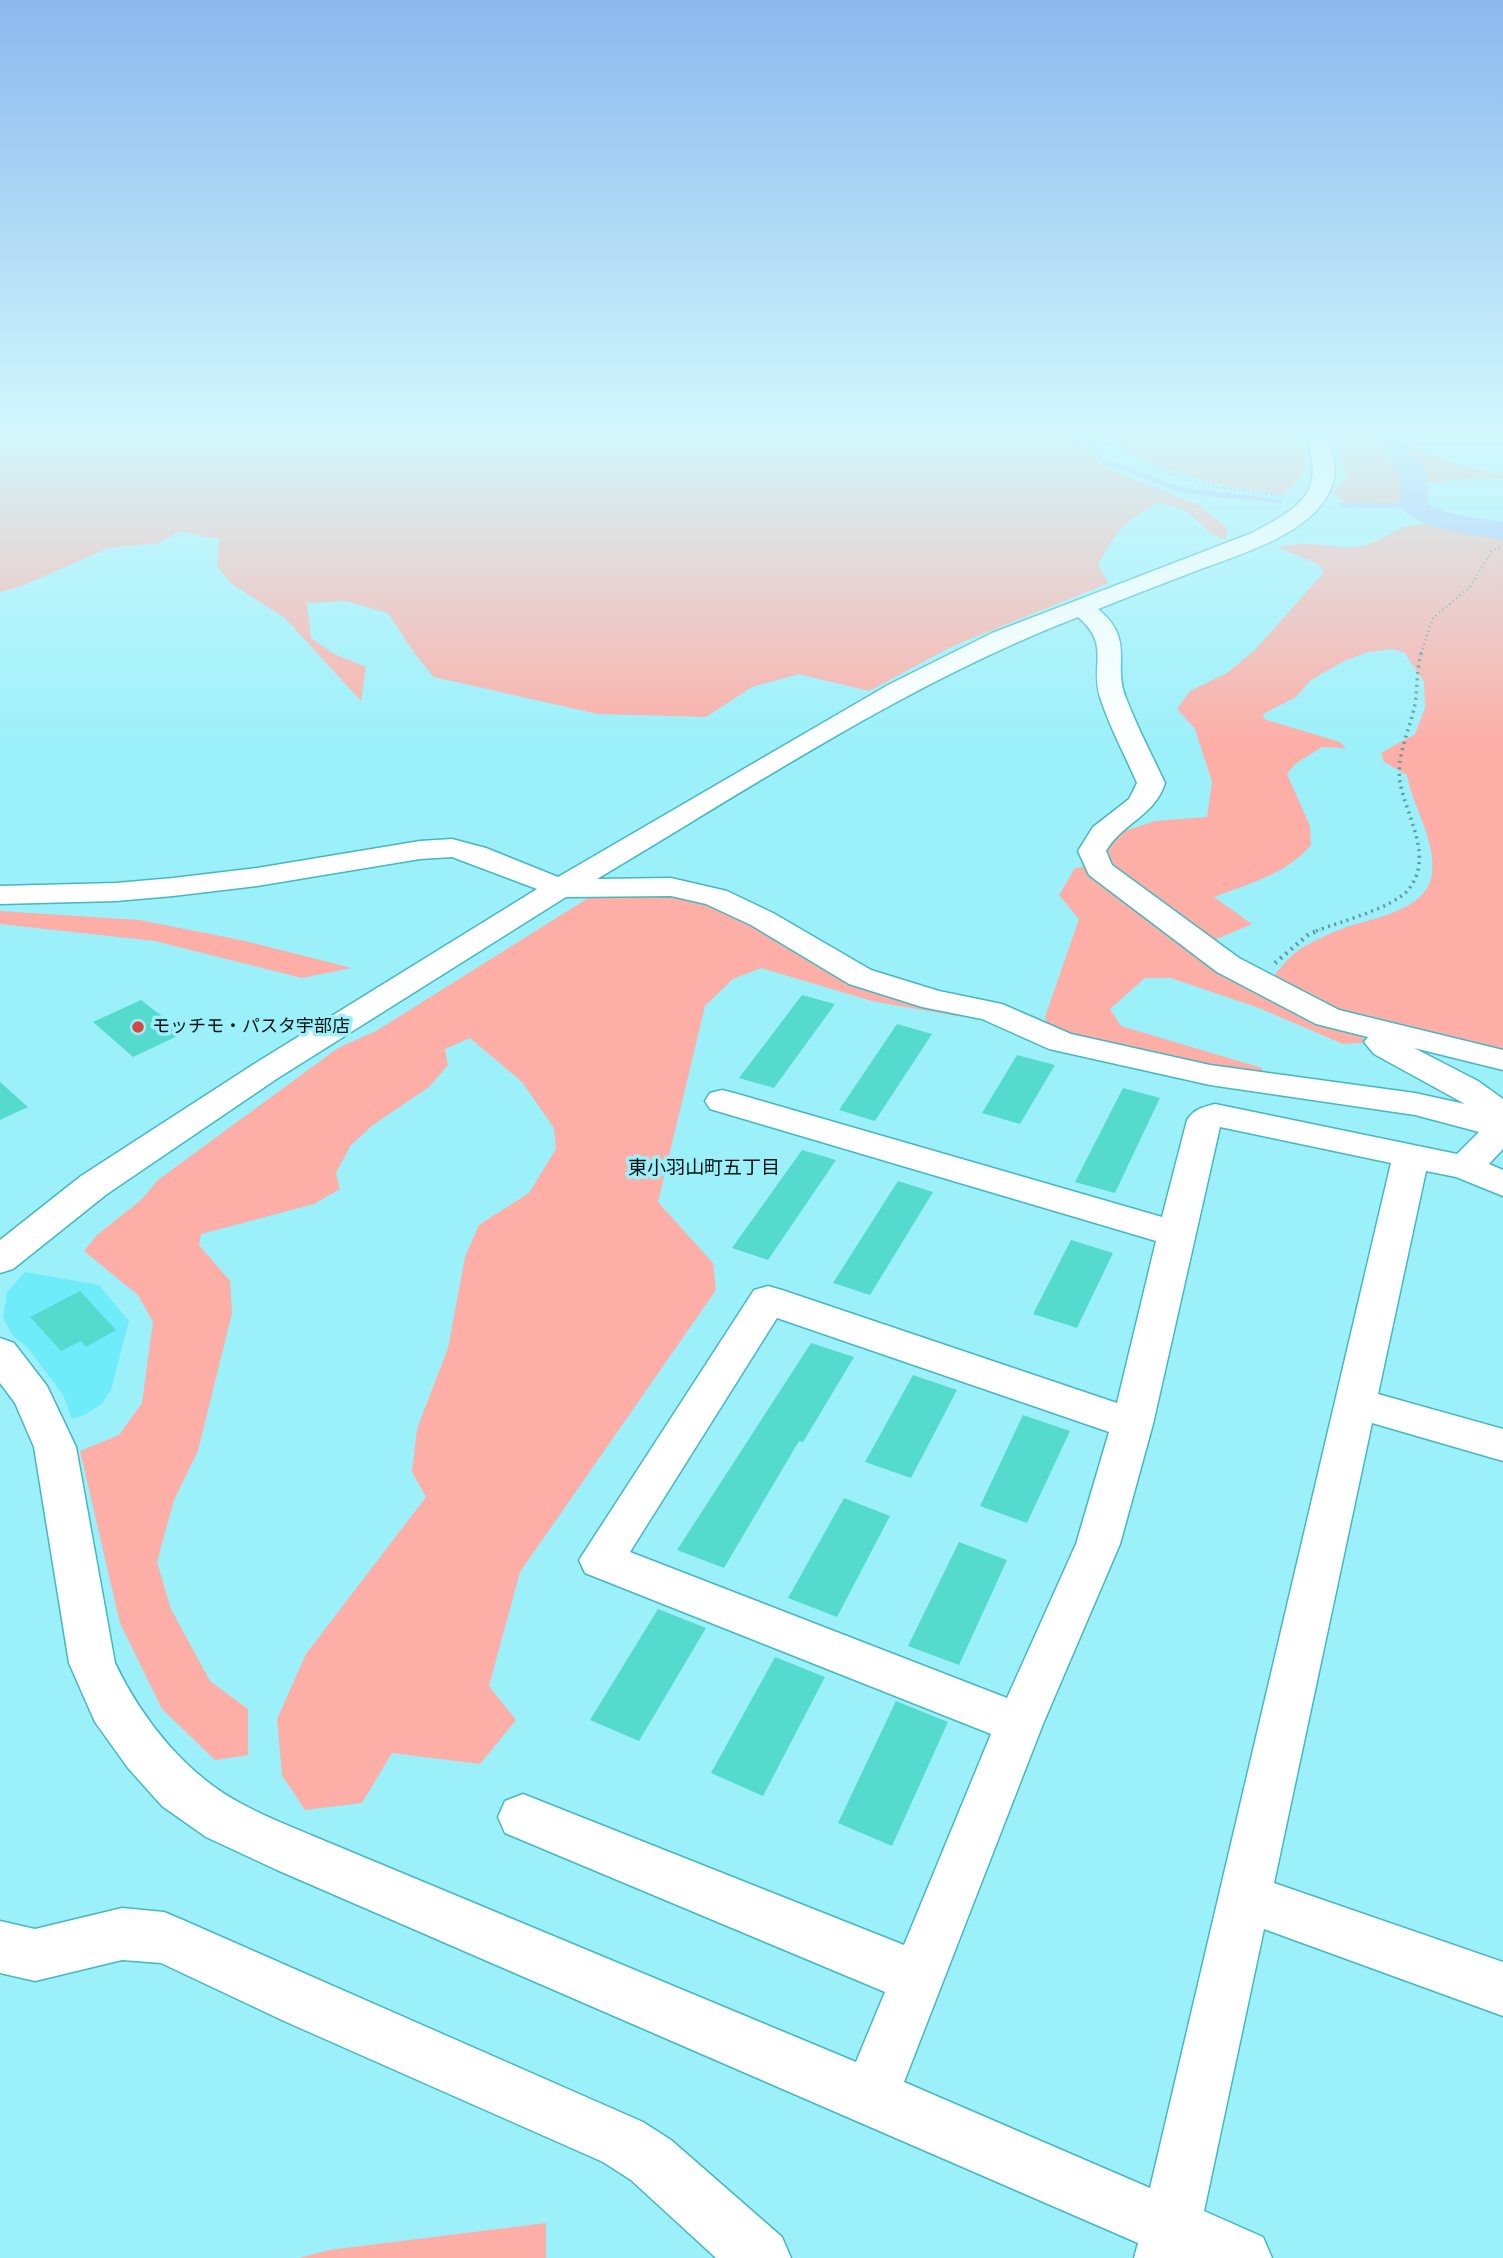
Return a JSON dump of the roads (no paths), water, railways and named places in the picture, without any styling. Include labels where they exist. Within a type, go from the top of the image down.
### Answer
[{"type":"street","points":[[0,1260],[94,1185],[156,1142],[560,888],[897,690],[1001,638],[1268,534]]},
{"type":"street","points":[[1081,607],[1101,624],[1109,642],[1112,695],[1151,783],[1149,796],[1103,833],[1093,851],[1099,869],[1198,944],[1256,981],[1328,1017],[1503,1060]]},
{"type":"street","points":[[0,895],[116,892],[173,887],[257,877],[420,850],[452,848],[476,854],[560,888],[671,887],[716,897],[762,919],[860,977],[933,1000],[991,1011],[1062,1042],[1210,1075],[1415,1104],[1467,1116],[1503,1128],[1465,1167]]},
{"type":"street","points":[[1370,1029],[1385,1046],[1466,1089],[1503,1115]]},
{"type":"street","points":[[722,1101],[1175,1234]]},
{"type":"street","points":[[870,2096],[1019,1724],[1098,1544],[1132,1424],[1204,1120],[1216,1115],[1465,1167],[1503,1184]]},
{"type":"street","points":[[1168,2243],[1411,1156]]},
{"type":"street","points":[[1019,1724],[601,1560],[768,1300],[1132,1424]]},
{"type":"street","points":[[0,1353],[33,1397],[55,1447],[92,1662],[112,1707],[145,1753],[180,1790],[224,1821],[870,2096],[1168,2243],[1242,2258]]},
{"type":"street","points":[[1355,1403],[1503,1445]]},
{"type":"street","points":[[523,1816],[878,1963],[918,1976]]},
{"type":"street","points":[[1244,1896],[1503,1989]]},
{"type":"street","points":[[0,1947],[35,1955],[122,1934],[164,1938],[303,2002],[624,2142],[651,2161],[761,2258]]},
{"type":"place","name":"モッチモ・パスタ宇部店","points":[[138,1027]]},
{"type":"district","name":"東小羽山町五丁目","points":[[704,1168]]}]
